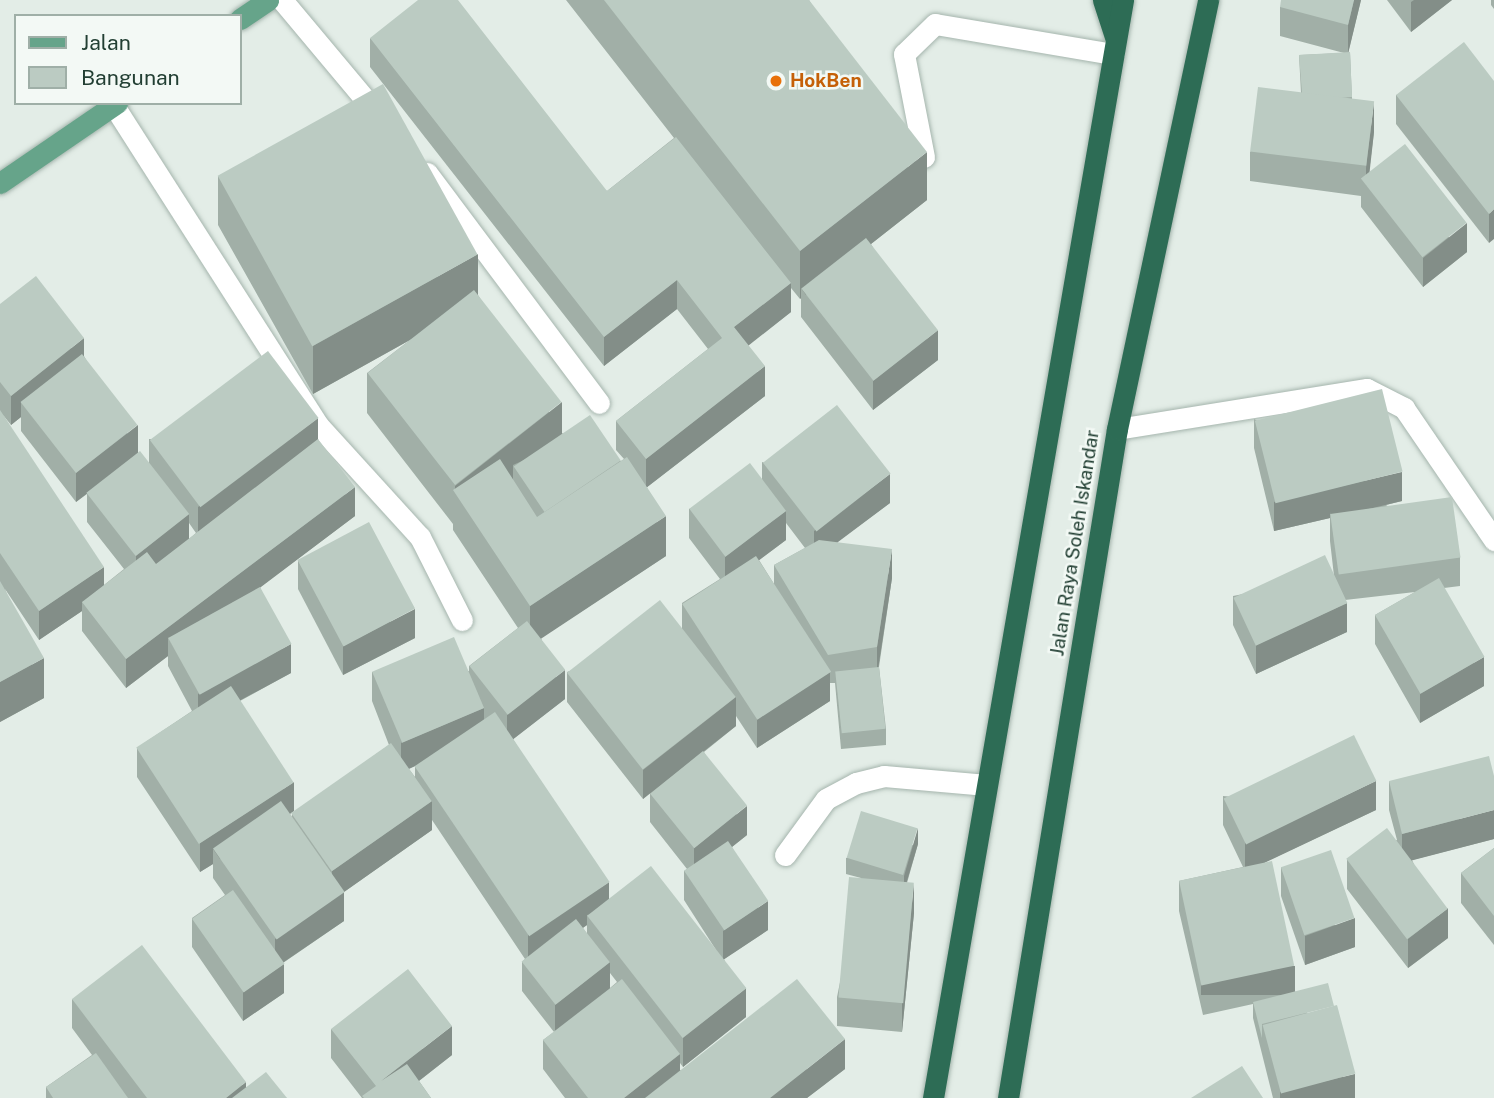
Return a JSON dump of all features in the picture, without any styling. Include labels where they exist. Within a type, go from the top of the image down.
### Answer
[{"type":"highway","points":[[1103,0],[1115,47]]},
{"type":"highway","points":[[933,1098],[1123,0]]},
{"type":"highway","name":"Jalan Raya Soleh Iskandar","points":[[1008,1098],[1117,429],[1208,0]]},
{"type":"main road","points":[[242,18],[268,0]]},
{"type":"main road","points":[[0,183],[116,105]]},
{"type":"street","points":[[282,0],[397,137]]},
{"type":"street","points":[[924,157],[904,54],[936,24],[1115,47]]},
{"type":"street","points":[[116,105],[318,425],[420,537],[462,620]]},
{"type":"street","points":[[415,158],[599,403]]},
{"type":"street","points":[[1117,429],[1367,389],[1404,408],[1494,540]]},
{"type":"street","points":[[785,855],[826,799],[856,783],[884,776],[987,785]]},
{"type":"building","points":[[418,0],[458,0],[607,191],[676,137],[791,283],[734,327],[765,366],[646,459],[616,421],[722,338],[677,280],[604,337],[370,38]]},
{"type":"building","points":[[604,0],[809,0],[927,152],[800,251]]},
{"type":"building","points":[[1281,0],[1354,0],[1348,25],[1280,7]]},
{"type":"building","points":[[1464,42],[1494,81],[1494,209],[1489,214],[1396,95]]},
{"type":"building","points":[[1350,52],[1352,97],[1302,93],[1299,55]]},
{"type":"building","points":[[383,84],[478,255],[312,346],[218,176]]},
{"type":"building","points":[[1258,87],[1374,101],[1366,166],[1250,152]]},
{"type":"building","points":[[1405,144],[1467,223],[1422,257],[1361,178]]},
{"type":"building","points":[[866,238],[938,330],[873,381],[801,288]]},
{"type":"building","points":[[36,276],[84,338],[11,396],[0,382],[0,304]]},
{"type":"building","points":[[474,290],[561,402],[455,485],[368,373]]},
{"type":"building","points":[[268,351],[319,418],[200,507],[150,440]]},
{"type":"building","points":[[82,354],[137,425],[76,473],[21,402]]},
{"type":"building","points":[[1382,389],[1403,471],[1275,503],[1255,421]]},
{"type":"building","points":[[837,405],[891,474],[816,531],[763,463]]},
{"type":"building","points":[[0,410],[104,567],[39,611],[0,553]]},
{"type":"building","points":[[590,415],[621,461],[544,512],[514,466]]},
{"type":"building","points":[[318,439],[355,487],[126,659],[82,602],[147,552],[156,564]]},
{"type":"building","points":[[140,451],[189,514],[136,556],[86,493]]},
{"type":"building","points":[[627,457],[666,516],[530,606],[453,490],[500,459],[537,517]]},
{"type":"building","points":[[750,463],[786,511],[725,557],[689,509]]},
{"type":"building","points":[[1452,497],[1460,557],[1339,575],[1330,514]]},
{"type":"building","points":[[369,522],[415,609],[343,647],[297,560]]},
{"type":"building","points":[[819,540],[892,549],[877,647],[828,655],[774,565]]},
{"type":"building","points":[[1325,555],[1347,603],[1256,646],[1233,598]]},
{"type":"building","points":[[756,556],[831,672],[757,720],[682,604]]},
{"type":"building","points":[[1439,578],[1484,657],[1420,694],[1375,615]]},
{"type":"building","points":[[0,581],[44,658],[0,682]]},
{"type":"building","points":[[260,587],[292,644],[200,695],[168,638]]},
{"type":"building","points":[[660,600],[736,697],[643,770],[567,673]]},
{"type":"building","points":[[527,621],[565,670],[508,715],[469,666]]},
{"type":"building","points":[[454,637],[484,708],[402,743],[372,672]]},
{"type":"building","points":[[879,667],[885,729],[842,733],[835,672]]},
{"type":"building","points":[[231,686],[294,782],[199,844],[136,748]]},
{"type":"building","points":[[495,712],[610,882],[529,936],[415,766]]},
{"type":"building","points":[[1354,735],[1376,781],[1246,844],[1224,799]]},
{"type":"building","points":[[391,743],[432,801],[332,871],[291,813]]},
{"type":"building","points":[[703,751],[747,805],[694,848],[650,794]]},
{"type":"building","points":[[1489,756],[1494,776],[1494,810],[1402,834],[1389,781]]},
{"type":"building","points":[[281,801],[345,892],[277,940],[213,849]]},
{"type":"building","points":[[861,811],[917,828],[903,875],[847,858]]},
{"type":"building","points":[[1387,828],[1448,909],[1407,939],[1346,859]]},
{"type":"building","points":[[728,841],[768,901],[724,930],[684,871]]},
{"type":"building","points":[[1494,848],[1494,916],[1461,873]]},
{"type":"building","points":[[1331,850],[1354,918],[1304,935],[1281,867]]},
{"type":"building","points":[[1272,861],[1294,966],[1201,985],[1179,881]]},
{"type":"building","points":[[651,866],[746,988],[683,1038],[587,916]]},
{"type":"building","points":[[849,877],[914,883],[903,1003],[838,998]]},
{"type":"building","points":[[233,890],[285,964],[244,992],[192,919]]},
{"type":"building","points":[[576,919],[610,962],[555,1005],[522,961]]},
{"type":"building","points":[[142,945],[246,1082],[226,1098],[147,1098],[72,999]]},
{"type":"building","points":[[408,969],[452,1026],[381,1081],[407,1064],[431,1098],[364,1098],[362,1096],[376,1086],[331,1029]]},
{"type":"building","points":[[622,979],[680,1054],[624,1098],[588,1098],[543,1040]]},
{"type":"building","points":[[797,979],[845,1039],[770,1098],[645,1098]]},
{"type":"building","points":[[1328,983],[1334,1006],[1262,1024],[1262,1038],[1253,1002]]},
{"type":"building","points":[[1337,1005],[1355,1074],[1281,1094],[1263,1025]]},
{"type":"building","points":[[96,1053],[128,1098],[53,1098],[46,1087]]},
{"type":"building","points":[[1242,1066],[1263,1098],[1191,1098]]},
{"type":"building","points":[[266,1072],[287,1098],[232,1098]]},
{"type":"place","name":"HokBen","points":[[776,81]]}]
